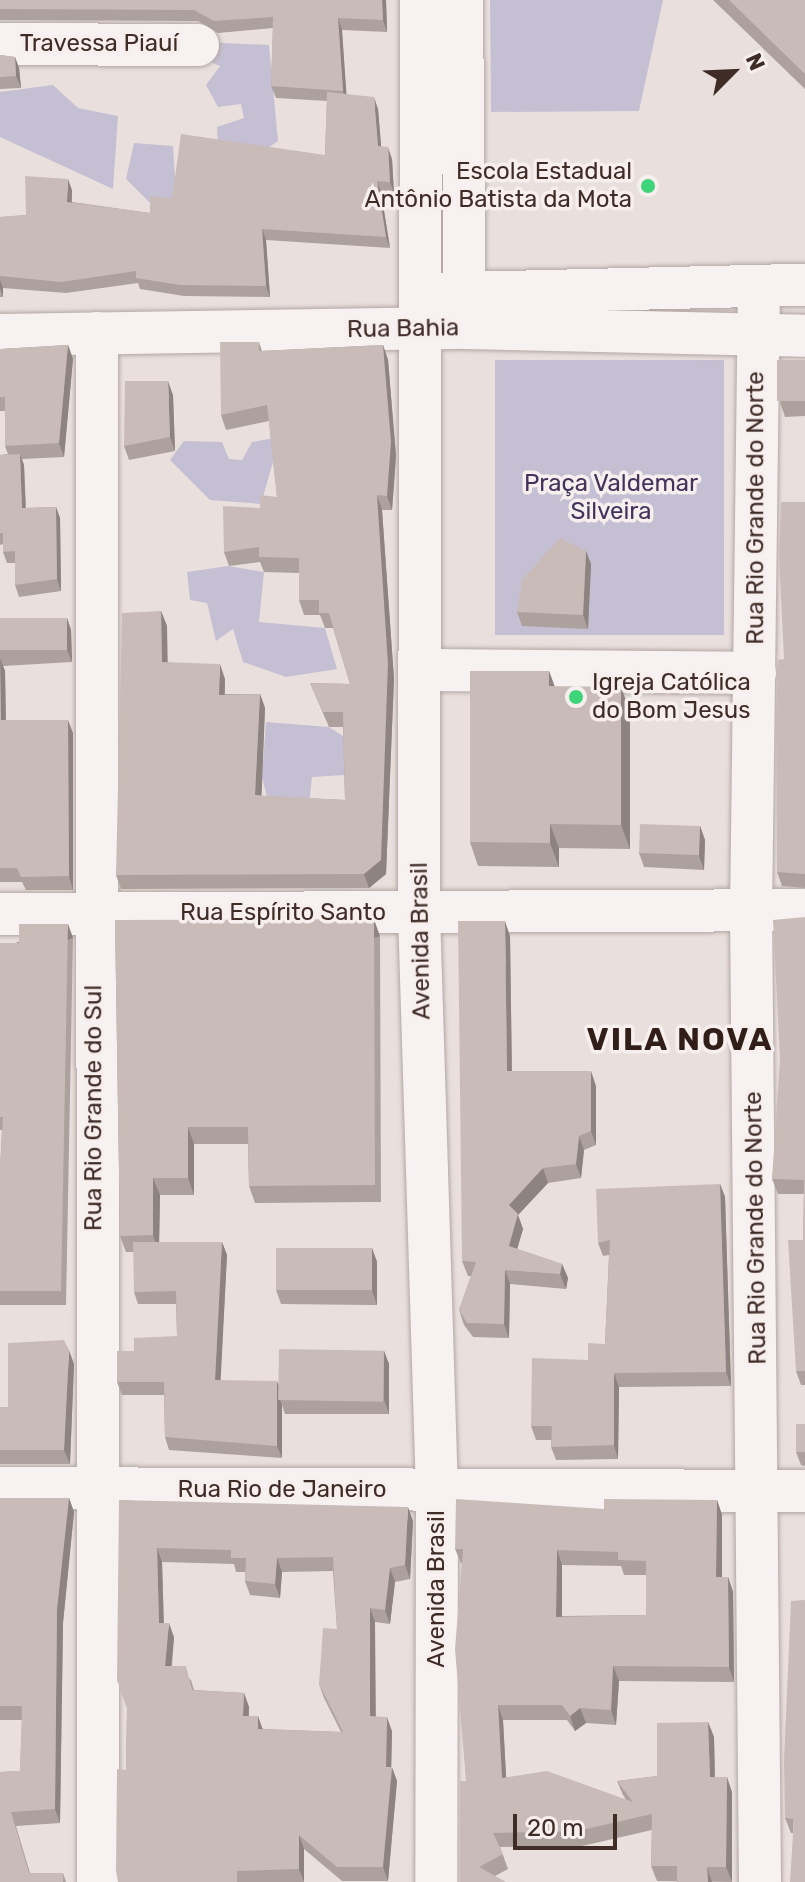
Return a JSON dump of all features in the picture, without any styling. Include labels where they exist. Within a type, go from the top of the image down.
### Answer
[{"type":"street","name":"Avenida Brasil","points":[[421,0],[444,311]]},
{"type":"street","name":"Avenida Brasil","points":[[436,1882],[437,1491],[419,913],[421,670],[462,0]]},
{"type":"street","name":"Travessa Piauí","points":[[0,44],[198,45]]},
{"type":"street","name":"Rua Bahia","points":[[0,335],[97,333],[805,285]]},
{"type":"street","name":"Rua Rio Grande do Norte","points":[[759,286],[751,911],[760,1491],[760,1882]]},
{"type":"street","name":"Rua Bahia","points":[[444,311],[758,337],[805,336]]},
{"type":"street","name":"Rua Rio Grande do Sul","points":[[97,333],[94,1489],[98,1882]]},
{"type":"street","points":[[421,670],[755,673]]},
{"type":"street","name":"Rua Espírito Santo","points":[[0,914],[805,910]]},
{"type":"street","name":"Rua Rio de Janeiro","points":[[0,1488],[805,1491]]},
{"type":"green space","points":[[490,0],[663,0],[639,111],[491,112]]},
{"type":"green space","points":[[204,42],[269,45],[278,141],[256,156],[218,149],[217,127],[244,118],[241,104],[218,107],[206,85],[220,66],[196,56]]},
{"type":"green space","points":[[53,85],[78,108],[118,116],[113,189],[0,137],[0,92]]},
{"type":"green space","points":[[134,143],[173,146],[177,210],[154,207],[126,179]]},
{"type":"green space","name":"Praça Valdemar Silveira","points":[[495,360],[724,360],[724,635],[495,635]]},
{"type":"green space","points":[[280,437],[261,504],[210,500],[170,460],[184,441],[222,442],[229,459],[242,460],[252,442]]},
{"type":"green space","points":[[228,566],[264,572],[259,622],[325,628],[337,669],[286,677],[243,662],[233,629],[216,641],[207,603],[190,600],[187,572]]},
{"type":"green space","points":[[266,722],[329,727],[343,736],[345,775],[312,777],[309,806],[271,812],[262,777]]},
{"type":"building","points":[[0,0],[382,0],[383,20],[338,18],[343,91],[271,86],[273,17],[214,21],[194,10],[0,9]]},
{"type":"building","points":[[729,0],[805,0],[805,74]]},
{"type":"building","points":[[0,55],[15,57],[16,76],[0,77]]},
{"type":"building","points":[[327,92],[374,97],[378,146],[388,147],[390,182],[377,181],[386,237],[262,229],[266,286],[180,285],[136,278],[136,271],[61,282],[0,276],[0,217],[26,215],[25,176],[68,179],[67,202],[150,213],[150,196],[172,199],[181,134],[325,155]]},
{"type":"building","points":[[220,342],[259,342],[259,351],[383,345],[391,442],[387,496],[377,495],[388,664],[381,860],[364,874],[116,875],[122,613],[161,611],[162,662],[220,664],[219,695],[260,694],[255,795],[345,800],[343,712],[323,712],[310,683],[350,684],[329,613],[319,613],[319,600],[299,600],[299,558],[259,557],[259,547],[224,552],[223,506],[260,508],[260,495],[277,497],[267,405],[221,415]]},
{"type":"building","points":[[68,345],[59,443],[5,446],[5,397],[0,397],[0,349]]},
{"type":"building","points":[[777,360],[805,360],[805,401],[777,401]]},
{"type":"building","points":[[125,381],[168,381],[170,437],[124,446]]},
{"type":"building","points":[[20,454],[22,508],[56,507],[57,579],[15,585],[15,551],[3,552],[3,533],[0,533],[0,455]]},
{"type":"building","points":[[781,502],[805,502],[805,874],[777,872],[776,717],[778,660],[784,659],[779,557]]},
{"type":"building","points":[[560,538],[586,551],[583,615],[517,612],[522,580]]},
{"type":"building","points":[[0,618],[67,618],[67,650],[0,650]]},
{"type":"building","points":[[0,658],[1,720],[68,720],[69,876],[21,877],[17,868],[0,868]]},
{"type":"building","points":[[470,671],[549,671],[549,686],[621,687],[621,825],[550,824],[550,843],[470,842]]},
{"type":"building","points":[[640,824],[700,826],[699,855],[639,853]]},
{"type":"building","points":[[805,917],[805,1371],[796,1371],[788,1240],[803,1240],[804,1180],[772,1179],[780,1059],[773,920]]},
{"type":"building","points":[[374,919],[375,1185],[249,1186],[248,1127],[188,1127],[188,1178],[153,1178],[153,1235],[120,1236],[115,920]]},
{"type":"building","points":[[458,921],[505,921],[507,1071],[591,1071],[591,1131],[579,1136],[576,1164],[543,1168],[509,1205],[518,1214],[509,1246],[562,1264],[560,1274],[505,1270],[504,1324],[467,1323],[459,1310],[476,1262],[462,1261]]},
{"type":"building","points":[[19,924],[68,924],[61,1291],[0,1291],[3,1117],[0,1117],[0,943],[19,943]]},
{"type":"building","points":[[720,1184],[726,1372],[614,1373],[614,1445],[551,1447],[552,1426],[531,1426],[532,1358],[588,1360],[588,1343],[605,1344],[610,1240],[598,1243],[596,1189]]},
{"type":"building","points":[[133,1242],[222,1242],[215,1380],[277,1381],[277,1446],[165,1437],[164,1382],[117,1382],[117,1351],[134,1351],[134,1338],[177,1336],[176,1291],[134,1292]]},
{"type":"building","points":[[276,1248],[372,1248],[372,1290],[276,1290]]},
{"type":"building","points":[[64,1340],[69,1350],[64,1450],[0,1450],[0,1407],[8,1407],[8,1343]]},
{"type":"building","points":[[279,1349],[384,1351],[383,1402],[278,1400]]},
{"type":"building","points":[[796,1424],[805,1424],[805,1452],[796,1452]]},
{"type":"building","points":[[0,1498],[69,1498],[57,1609],[55,1809],[11,1812],[29,1873],[63,1873],[63,1882],[0,1882],[0,1772],[20,1771],[22,1706],[0,1706]]},
{"type":"building","points":[[456,1499],[604,1509],[604,1499],[717,1500],[716,1577],[728,1577],[729,1667],[613,1666],[611,1710],[580,1708],[570,1716],[562,1705],[498,1705],[502,1778],[547,1771],[633,1802],[617,1781],[657,1776],[657,1723],[708,1722],[710,1777],[727,1777],[726,1867],[707,1867],[708,1882],[677,1882],[677,1866],[651,1866],[652,1814],[577,1831],[493,1833],[503,1854],[479,1867],[506,1882],[460,1882],[460,1781],[466,1781],[455,1649],[463,1549],[455,1549]],"holes":[[[557,1550],[618,1552],[618,1560],[646,1561],[646,1615],[556,1617]]]},
{"type":"building","points":[[119,1500],[408,1507],[405,1565],[390,1568],[385,1610],[370,1608],[370,1716],[387,1717],[386,1767],[392,1767],[383,1867],[337,1867],[299,1835],[299,1869],[237,1871],[237,1882],[118,1882],[117,1769],[126,1770],[127,1709],[117,1680]],"holes":[[[157,1548],[231,1550],[231,1558],[246,1558],[245,1581],[275,1584],[277,1558],[333,1557],[337,1629],[323,1628],[319,1684],[343,1732],[258,1729],[258,1716],[243,1716],[244,1693],[192,1690],[186,1666],[165,1666],[169,1623],[159,1623]]]},
{"type":"building","points":[[805,1600],[805,1882],[790,1882],[794,1819],[785,1818],[784,1760],[791,1601]]},
{"type":"place","name":"Escola Estadual Antônio Batista da Mota","points":[[648,186]]},
{"type":"place","name":"Igreja Católica do Bom Jesus","points":[[576,697]]},
{"type":"district","name":"VILA NOVA","points":[[680,1039]]}]
